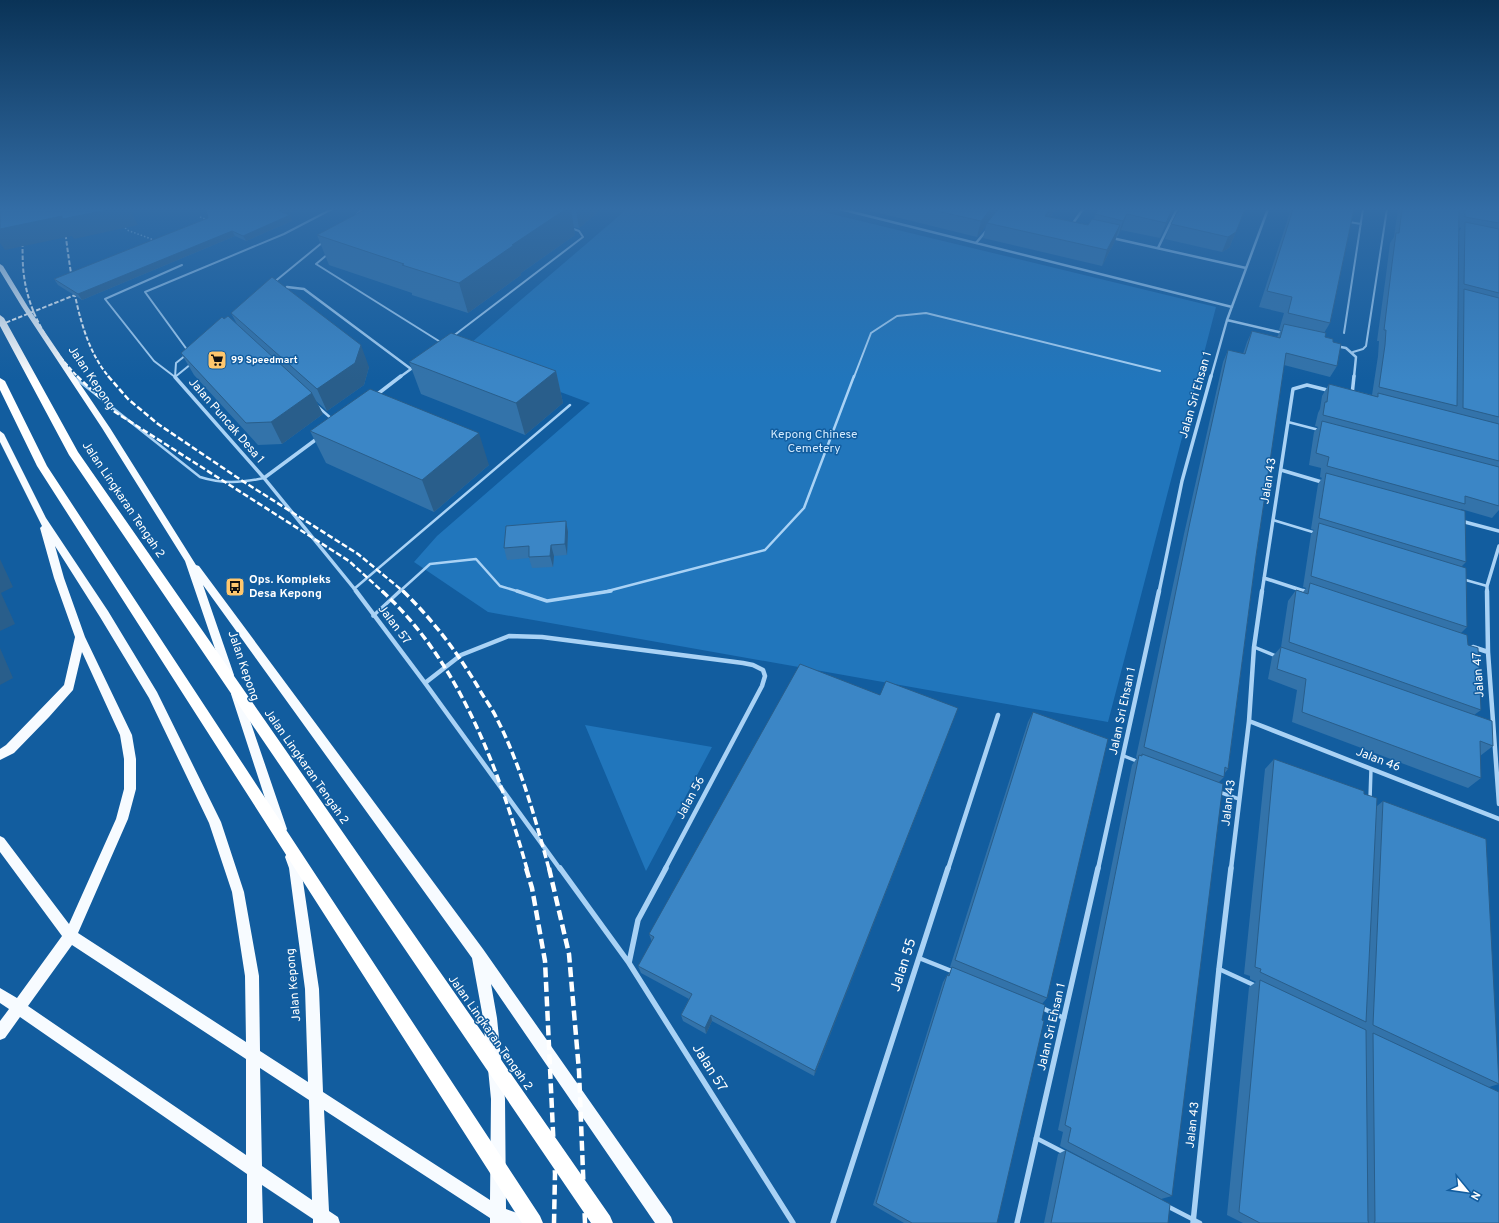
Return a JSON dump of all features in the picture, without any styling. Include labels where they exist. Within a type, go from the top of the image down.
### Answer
[{"type":"highway","name":"Jalan Lingkaran Tengah 2","points":[[0,318],[72,453],[603,1223]]},
{"type":"highway","points":[[0,382],[42,466],[533,1223]]},
{"type":"main road","name":"Jalan Kepong","points":[[0,266],[190,561],[295,868],[312,989],[321,1223]]},
{"type":"main road","points":[[0,434],[3,446],[42,519],[104,614],[153,695],[212,815],[238,892],[252,976],[255,1223]]},
{"type":"main road","points":[[0,1033],[20,1008],[70,936],[122,819],[130,789],[130,759],[126,735],[80,637],[59,578],[42,519]]},
{"type":"main road","points":[[190,561],[478,954],[666,1223]]},
{"type":"main road","points":[[0,755],[10,749],[45,714],[69,687],[80,637]]},
{"type":"main road","points":[[0,842],[70,936],[498,1218],[522,1223]]},
{"type":"main road","points":[[478,954],[490,1018],[498,1099],[498,1218]]},
{"type":"main road","points":[[0,995],[332,1223]]},
{"type":"street","points":[[1068,266],[1232,307]]},
{"type":"street","points":[[1238,266],[1246,268]]},
{"type":"street","name":"Jalan Sri Ehsan 1","points":[[1017,1223],[1124,756],[1182,481],[1227,320],[1246,268]]},
{"type":"street","points":[[287,287],[304,289],[411,369],[374,397]]},
{"type":"street","points":[[1227,320],[1287,334]]},
{"type":"street","points":[[1331,345],[1346,348],[1356,357],[1352,396]]},
{"type":"street","name":"Jalan Puncak Desa 1","points":[[175,377],[264,478]]},
{"type":"street","name":"Jalan 43","points":[[1193,1221],[1219,969],[1249,721],[1254,648],[1293,389],[1295,387],[1309,385],[1338,392]]},
{"type":"street","points":[[1345,394],[1359,398]]},
{"type":"street","points":[[264,478],[319,437]]},
{"type":"street","points":[[1281,470],[1334,485]]},
{"type":"street","name":"Jalan 57","points":[[264,478],[354,590],[425,683],[629,963],[793,1223]]},
{"type":"street","points":[[1454,519],[1499,531]]},
{"type":"street","name":"Jalan 47","points":[[1499,546],[1487,586],[1488,652],[1499,804]]},
{"type":"street","points":[[1264,578],[1316,595]]},
{"type":"street","name":"Jalan 56","points":[[425,683],[461,655],[509,636],[542,637],[754,665],[763,670],[765,676],[762,686],[638,920],[629,963]]},
{"type":"street","points":[[1465,645],[1488,652]]},
{"type":"street","name":"Jalan 55","points":[[833,1223],[998,715]]},
{"type":"street","name":"Jalan 46","points":[[1249,721],[1499,819]]},
{"type":"lane","points":[[175,377],[154,362],[105,299],[180,266]]},
{"type":"lane","points":[[175,377],[176,363],[189,352],[144,292],[207,266]]},
{"type":"lane","points":[[268,287],[294,266]]},
{"type":"lane","points":[[319,266],[444,344],[440,347]]},
{"type":"lane","points":[[450,339],[545,266]]},
{"type":"lane","points":[[1344,333],[1354,266]]},
{"type":"lane","points":[[1352,352],[1364,349],[1366,346],[1378,266]]},
{"type":"lane","points":[[281,290],[287,287]]},
{"type":"lane","points":[[373,616],[430,564],[476,559],[500,586],[547,601],[613,591],[765,550],[804,508],[871,333],[897,316],[926,313],[1160,371]]},
{"type":"lane","points":[[175,377],[192,362]]},
{"type":"lane","points":[[411,369],[416,365]]},
{"type":"lane","points":[[70,374],[200,477],[216,483],[238,484],[264,478]]},
{"type":"lane","points":[[314,403],[337,424]]},
{"type":"lane","points":[[354,590],[570,405]]},
{"type":"lane","points":[[1288,422],[1326,432]]},
{"type":"lane","points":[[1273,520],[1319,534]]},
{"type":"lane","points":[[1456,577],[1487,586]]},
{"type":"lane","points":[[1254,648],[1284,658]]},
{"type":"lane","points":[[1486,729],[1493,732]]},
{"type":"lane","points":[[1124,756],[1146,764]]},
{"type":"lane","points":[[1369,807],[1371,769]]},
{"type":"lane","points":[[1217,791],[1239,799]]},
{"type":"lane","points":[[919,958],[956,973]]},
{"type":"lane","points":[[1219,969],[1263,990]]},
{"type":"lane","points":[[1035,1006],[1064,1018]]},
{"type":"lane","points":[[1036,1138],[1070,1156]]},
{"type":"lane","points":[[1159,1202],[1193,1221],[1200,1223]]},
{"type":"green space","name":"Kepong Chinese Cemetery","points":[[560,266],[1047,266],[1216,307],[1108,722],[488,612],[414,562],[437,536],[590,403],[458,354]]},
{"type":"green space","points":[[585,725],[712,747],[646,871]]},
{"type":"building","points":[[87,266],[146,266],[78,294],[54,279]]},
{"type":"building","points":[[405,266],[483,266],[459,283]]},
{"type":"building","points":[[1275,266],[1342,266],[1330,323],[1288,313],[1292,297],[1267,291]]},
{"type":"building","points":[[1392,266],[1458,266],[1457,406],[1379,387],[1385,345],[1386,330],[1384,330]]},
{"type":"building","points":[[1464,266],[1499,266],[1499,293],[1464,284]]},
{"type":"building","points":[[272,277],[361,345],[355,363],[317,389],[231,313]]},
{"type":"building","points":[[1464,289],[1499,298],[1499,417],[1463,408]]},
{"type":"building","points":[[228,316],[312,393],[271,422],[246,423],[181,353],[222,317],[224,319]]},
{"type":"building","points":[[1284,324],[1326,333],[1325,337],[1333,339],[1333,342],[1341,344],[1337,366],[1286,353],[1256,556],[1228,769],[1225,767],[1224,777],[1144,747],[1190,522],[1228,350],[1245,354],[1252,331],[1280,338]]},
{"type":"building","points":[[451,333],[556,371],[516,403],[409,362]]},
{"type":"building","points":[[1329,384],[1378,397],[1378,393],[1499,424],[1499,461],[1323,415],[1325,402],[1327,402]]},
{"type":"building","points":[[370,389],[479,433],[422,480],[310,431]]},
{"type":"building","points":[[1322,421],[1499,467],[1499,506],[1465,496],[1465,504],[1327,466],[1329,457],[1316,453]]},
{"type":"building","points":[[1326,473],[1465,511],[1466,562],[1319,518]]},
{"type":"building","points":[[566,521],[565,544],[551,545],[550,556],[529,557],[529,546],[504,548],[506,526]]},
{"type":"building","points":[[1319,523],[1466,568],[1467,627],[1311,576]]},
{"type":"building","points":[[1310,583],[1467,635],[1468,645],[1478,648],[1481,710],[1289,642],[1296,590],[1308,594]]},
{"type":"building","points":[[1281,647],[1492,721],[1493,746],[1480,741],[1481,778],[1302,712],[1306,679],[1277,669]]},
{"type":"building","points":[[800,664],[880,695],[886,681],[958,708],[815,1071],[711,1015],[705,1028],[681,1015],[692,994],[638,966],[654,937],[649,934]]},
{"type":"building","points":[[1033,712],[1108,739],[1047,998],[955,960]]},
{"type":"building","points":[[1142,754],[1223,784],[1172,1196],[1068,1142],[1071,1128],[1065,1125],[1139,755],[1142,756]]},
{"type":"building","points":[[1274,759],[1364,791],[1364,794],[1377,798],[1366,1022],[1260,972],[1261,969],[1255,967]]},
{"type":"building","points":[[1383,801],[1486,839],[1499,1084],[1373,1025]]},
{"type":"building","points":[[952,967],[1045,1005],[1042,1020],[1044,1021],[997,1223],[912,1223],[876,1203],[947,975],[949,976]]},
{"type":"building","points":[[1260,980],[1366,1030],[1369,1223],[1260,1223],[1239,1212]]},
{"type":"building","points":[[1373,1033],[1499,1092],[1499,1223],[1374,1223]]},
{"type":"building","points":[[1066,1150],[1170,1204],[1168,1223],[1051,1223]]},
{"type":"railway","points":[[23,266],[27,290],[34,312]]},
{"type":"railway","points":[[70,266],[75,295]]},
{"type":"railway","points":[[75,295],[80,293]]},
{"type":"railway","points":[[34,312],[75,295]]},
{"type":"railway","points":[[75,295],[88,341],[97,360],[109,377]]},
{"type":"railway","points":[[0,325],[34,312]]},
{"type":"railway","points":[[34,312],[50,343],[78,377]]},
{"type":"railway","points":[[108,376],[128,399],[158,424],[241,480],[358,554],[404,592]]},
{"type":"railway","points":[[78,377],[115,412],[349,561],[383,592]]},
{"type":"railway","points":[[383,592],[409,619],[434,650],[455,684],[473,720],[504,794],[527,869]]},
{"type":"railway","points":[[404,592],[424,613],[453,649],[495,715],[506,737],[520,774],[533,812],[549,869]]},
{"type":"railway","points":[[526,868],[532,888],[545,961],[555,1174],[554,1223]]},
{"type":"railway","points":[[549,868],[569,954],[579,1071],[585,1223]]},
{"type":"place","name":"99 Speedmart","points":[[217,360]]},
{"type":"place","name":"Ops. Kompleks Desa Kepong","points":[[235,587]]}]
